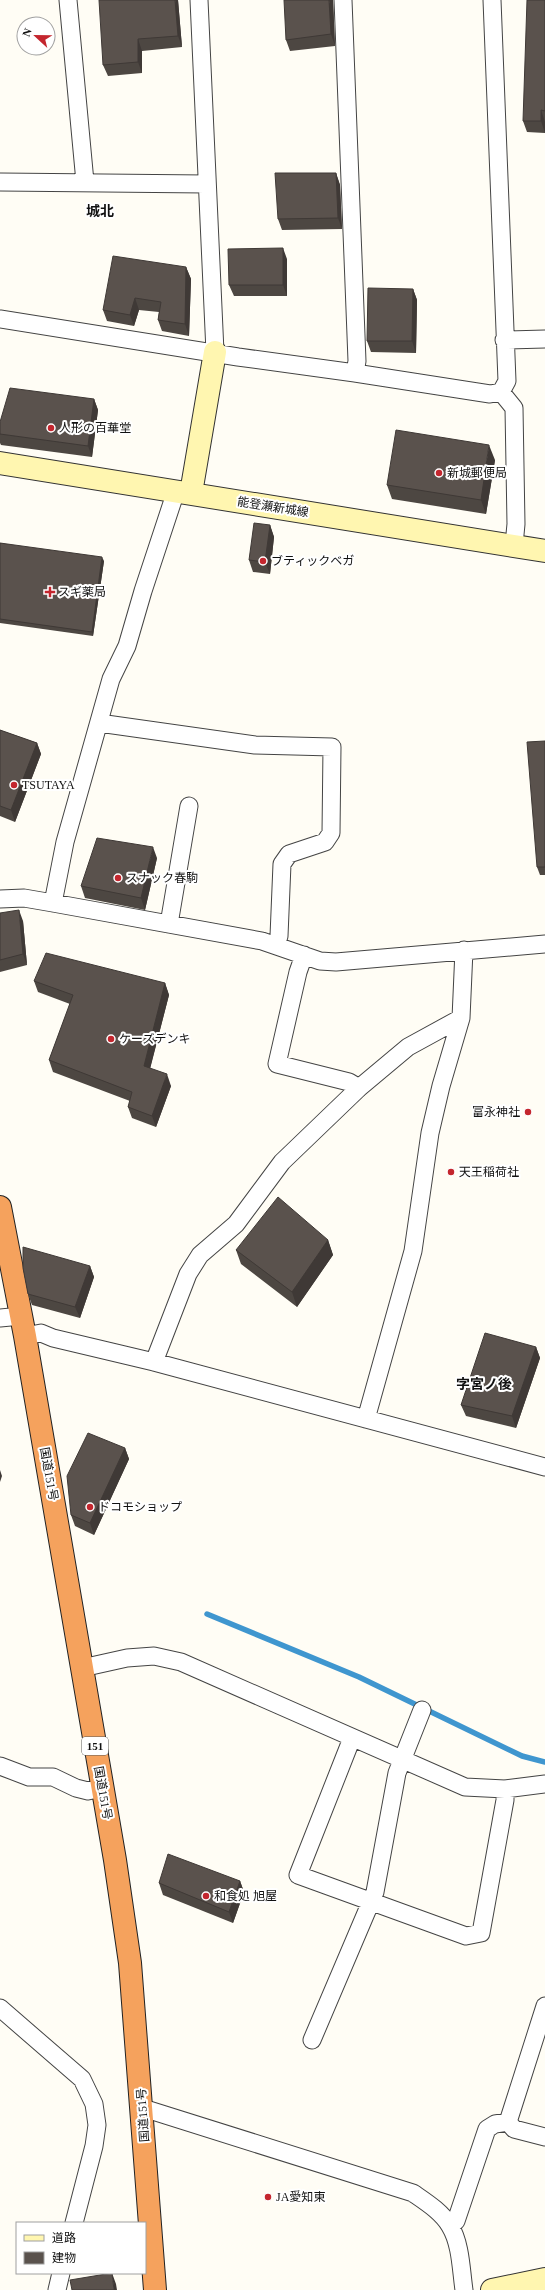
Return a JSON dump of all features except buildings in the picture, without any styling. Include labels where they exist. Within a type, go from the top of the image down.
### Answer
[{"type":"highway","name":"国道151号","points":[[0,1207],[15,1323],[82,1668],[130,1963],[143,2108],[155,2290]]},
{"type":"main road","points":[[184,492],[214,352]]},
{"type":"main road","name":"能登瀬新城線","points":[[0,463],[545,551]]},
{"type":"main road","points":[[492,2290],[545,2279]]},
{"type":"street","points":[[68,0],[85,182]]},
{"type":"street","points":[[199,0],[214,352]]},
{"type":"street","points":[[343,0],[357,361],[355,373]]},
{"type":"street","points":[[492,0],[504,340],[507,381],[501,392]]},
{"type":"street","points":[[0,182],[206,184]]},
{"type":"street","points":[[0,319],[238,357],[490,394],[501,392]]},
{"type":"street","points":[[504,340],[545,339]]},
{"type":"street","points":[[501,392],[514,408],[516,524],[514,545]]},
{"type":"street","points":[[53,903],[65,842],[111,679],[127,646],[143,591],[184,492]]},
{"type":"street","points":[[99,723],[255,745],[332,747],[331,833],[326,842],[289,854],[282,864],[279,936],[276,945]]},
{"type":"street","points":[[169,924],[189,806]]},
{"type":"street","points":[[0,898],[24,898],[276,945],[320,961],[336,962],[545,944]]},
{"type":"street","points":[[366,1419],[413,1251],[430,1133],[441,1086],[461,1018],[464,950]]},
{"type":"street","points":[[304,955],[298,972],[277,1064],[349,1082],[359,1088]]},
{"type":"street","points":[[154,1362],[188,1274],[200,1256],[236,1224],[282,1162],[359,1088],[408,1047],[461,1018]]},
{"type":"street","points":[[15,1323],[53,1338],[154,1362],[545,1467]]},
{"type":"street","points":[[82,1668],[127,1658],[154,1656],[181,1662],[465,1787],[505,1789],[545,1784]]},
{"type":"street","points":[[312,2040],[372,1901],[402,1760],[422,1710]]},
{"type":"street","points":[[352,1738],[298,1875],[466,1936],[481,1933],[505,1800],[505,1789]]},
{"type":"street","points":[[0,1766],[29,1777],[53,1778],[76,1788],[88,1791],[102,1788]]},
{"type":"street","points":[[508,2122],[545,2006]]},
{"type":"street","points":[[0,2008],[82,2079],[94,2104],[97,2125],[94,2146],[74,2222]]},
{"type":"street","points":[[143,2108],[413,2193],[435,2208],[450,2226],[456,2244],[464,2290]]},
{"type":"street","points":[[450,2226],[456,2221],[482,2139],[487,2129],[495,2124],[508,2122]]},
{"type":"street","points":[[508,2122],[514,2129],[545,2137]]},
{"type":"street","points":[[57,2290],[61,2274]]},
{"type":"waterway","points":[[207,1614],[359,1677],[522,1756],[545,1762]]},
{"type":"place","name":"人形の百華堂","points":[[51,428]]},
{"type":"place","name":"新城郵便局","points":[[439,473]]},
{"type":"place","name":"ブティックベガ","points":[[263,561]]},
{"type":"place","name":"スギ薬局","points":[[50,592]]},
{"type":"place","name":"TSUTAYA","points":[[14,785]]},
{"type":"place","name":"スナック春駒","points":[[118,878]]},
{"type":"place","name":"ケーズデンキ","points":[[111,1039]]},
{"type":"place","name":"富永神社","points":[[528,1112]]},
{"type":"place","name":"天王稲荷社","points":[[451,1172]]},
{"type":"place","name":"ドコモショップ","points":[[90,1507]]},
{"type":"place","name":"和食処 旭屋","points":[[206,1896]]},
{"type":"place","name":"JA愛知東","points":[[268,2197]]},
{"type":"district","name":"城北","points":[[100,211]]},
{"type":"district","name":"字宮ノ後","points":[[484,1384]]}]
